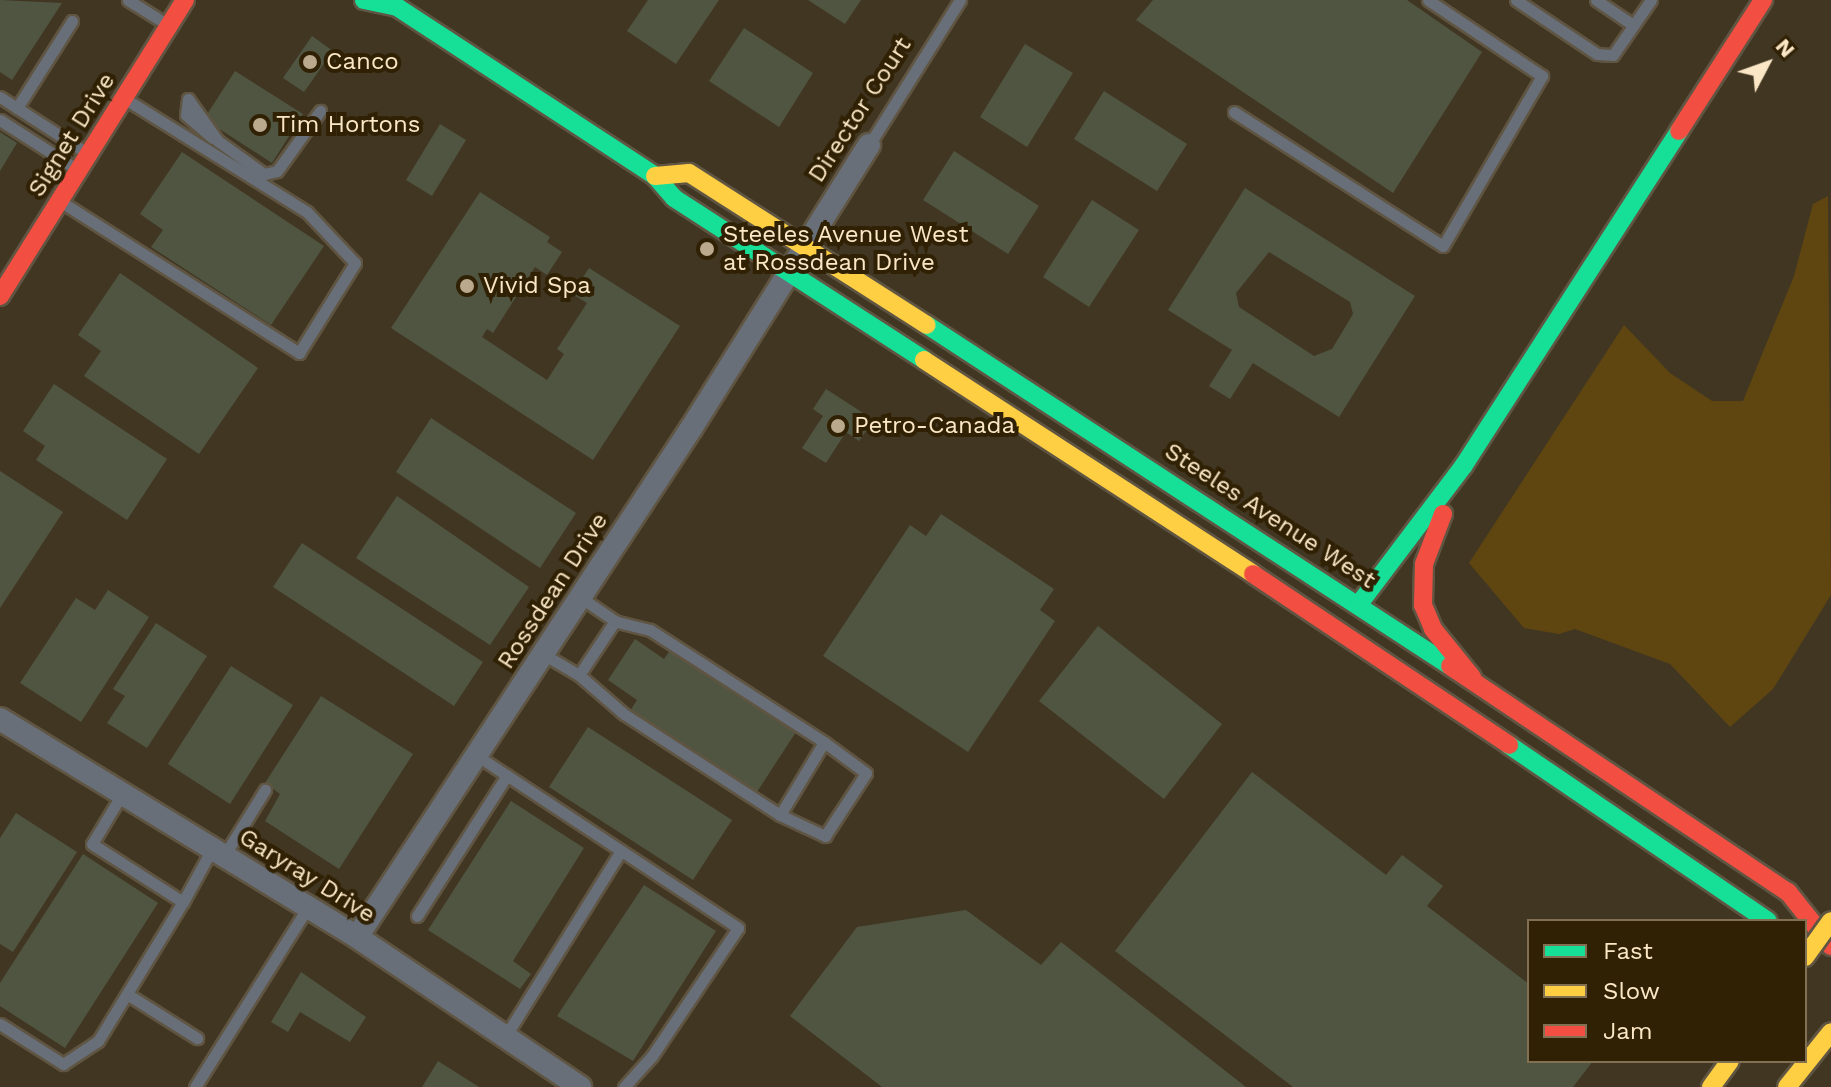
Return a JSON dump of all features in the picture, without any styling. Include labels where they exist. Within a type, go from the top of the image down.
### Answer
[{"type":"main road","name":"Signet Drive","points":[[0,296],[185,0]]},
{"type":"main road","points":[[364,0],[396,4],[655,176],[674,198],[1338,629],[1765,919]]},
{"type":"main road","points":[[1338,629],[1464,465],[1763,0]]},
{"type":"main road","name":"Steeles Avenue West","points":[[655,176],[689,173],[1472,677],[1788,892],[1831,947]]},
{"type":"main road","points":[[1464,465],[1424,564],[1423,605],[1433,629],[1472,677]]},
{"type":"main road","points":[[1807,954],[1831,921]]},
{"type":"main road","name":"Steeles Avenue West","points":[[1807,939],[1831,947]]},
{"type":"main road","points":[[1807,1062],[1831,1032]]},
{"type":"main road","points":[[1711,1087],[1729,1063]]},
{"type":"main road","points":[[1787,1087],[1806,1063]]},
{"type":"street","name":"Director Court","points":[[788,272],[869,145]]},
{"type":"street","name":"Rossdean Drive","points":[[357,937],[788,272]]},
{"type":"street","name":"Garyray Drive","points":[[0,719],[357,937],[579,1087]]},
{"type":"lane","points":[[128,0],[169,25]]},
{"type":"lane","name":"Director Court","points":[[869,145],[960,0]]},
{"type":"lane","points":[[1234,112],[1443,246],[1542,76],[1428,0]]},
{"type":"lane","points":[[1516,0],[1597,54],[1613,55],[1651,0]]},
{"type":"lane","points":[[1596,0],[1633,25]]},
{"type":"lane","points":[[17,108],[72,21]]},
{"type":"lane","points":[[0,97],[89,154]]},
{"type":"lane","points":[[59,201],[299,353],[355,263],[307,212],[123,98]]},
{"type":"lane","points":[[188,99],[218,141],[264,174],[277,171],[320,111]]},
{"type":"lane","points":[[0,120],[78,170]]},
{"type":"lane","points":[[543,654],[579,675],[624,714],[780,815],[825,836],[866,773],[824,742],[650,630],[615,621],[580,597]]},
{"type":"lane","points":[[579,675],[615,621]]},
{"type":"lane","points":[[780,815],[824,742]]},
{"type":"lane","points":[[476,755],[738,928],[652,1056],[624,1087]]},
{"type":"lane","points":[[417,916],[507,775]]},
{"type":"lane","points":[[0,1024],[63,1064],[98,1041],[183,902],[265,790]]},
{"type":"lane","points":[[122,794],[92,844],[183,902]]},
{"type":"lane","points":[[505,1037],[621,851]]},
{"type":"lane","points":[[195,1087],[308,907]]},
{"type":"lane","points":[[127,994],[197,1038]]},
{"type":"shaded area","points":[[1828,196],[1831,595],[1773,689],[1730,727],[1670,664],[1575,629],[1559,634],[1524,628],[1469,563],[1624,325],[1670,373],[1712,401],[1743,401],[1794,276],[1813,204]]},
{"type":"building","points":[[0,0],[62,3],[12,80],[0,72]]},
{"type":"building","points":[[648,0],[719,0],[676,64],[627,31]]},
{"type":"building","points":[[808,0],[861,0],[845,24]]},
{"type":"building","points":[[1153,0],[1407,0],[1482,52],[1393,193],[1136,20]]},
{"type":"building","points":[[744,28],[813,73],[779,127],[709,81]]},
{"type":"building","points":[[312,36],[333,51],[304,92],[283,78]]},
{"type":"building","points":[[1025,44],[1073,73],[1027,147],[980,117]]},
{"type":"building","points":[[235,71],[303,114],[272,163],[204,119]]},
{"type":"building","points":[[1104,91],[1187,144],[1157,191],[1074,139]]},
{"type":"building","points":[[440,124],[466,140],[432,196],[406,180]]},
{"type":"building","points":[[0,132],[17,143],[0,171]]},
{"type":"building","points":[[954,151],[1039,206],[1008,254],[923,200]]},
{"type":"building","points":[[182,152],[324,246],[271,325],[151,247],[163,230],[140,214]]},
{"type":"building","points":[[1245,188],[1415,296],[1339,417],[1253,363],[1230,399],[1209,386],[1232,350],[1168,310]],"holes":[[[1269,252],[1350,302],[1353,314],[1332,349],[1314,356],[1239,307],[1236,293]]]},
{"type":"building","points":[[480,192],[550,237],[547,242],[562,252],[547,275],[535,267],[493,333],[487,329],[482,337],[547,380],[564,354],[557,349],[587,303],[572,294],[589,268],[680,326],[593,460],[391,328]]},
{"type":"building","points":[[1092,200],[1139,230],[1089,307],[1043,277]]},
{"type":"building","points":[[120,273],[258,368],[199,454],[84,376],[101,351],[78,335]]},
{"type":"building","points":[[54,384],[167,459],[127,520],[36,460],[45,446],[23,431]]},
{"type":"building","points":[[826,389],[874,420],[859,441],[846,432],[826,463],[802,448],[823,416],[813,409]]},
{"type":"building","points":[[431,418],[576,513],[540,568],[396,472]]},
{"type":"building","points":[[0,471],[63,512],[0,608]]},
{"type":"building","points":[[397,496],[529,587],[490,645],[356,558]]},
{"type":"building","points":[[941,514],[1054,589],[1040,610],[1055,621],[968,752],[823,656],[910,525],[926,536]]},
{"type":"building","points":[[302,543],[483,662],[454,706],[273,587]]},
{"type":"building","points":[[108,590],[149,617],[81,722],[20,683],[76,598],[95,610]]},
{"type":"building","points":[[156,623],[207,656],[147,748],[107,723],[125,696],[113,689]]},
{"type":"building","points":[[1098,626],[1222,724],[1164,799],[1039,701]]},
{"type":"building","points":[[635,639],[664,659],[671,649],[796,732],[755,795],[630,711],[637,700],[608,680]]},
{"type":"building","points":[[231,666],[293,705],[230,804],[168,764]]},
{"type":"building","points":[[321,696],[413,754],[339,869],[265,821],[280,794],[265,783]]},
{"type":"building","points":[[588,727],[732,820],[693,880],[549,787]]},
{"type":"building","points":[[1252,772],[1386,875],[1402,855],[1443,886],[1427,906],[1527,982],[1527,1063],[1591,1063],[1573,1087],[1293,1087],[1115,951]]},
{"type":"building","points":[[511,801],[584,848],[513,961],[531,974],[520,989],[428,930]]},
{"type":"building","points":[[16,813],[77,852],[13,952],[0,944],[0,838]]},
{"type":"building","points":[[83,854],[158,903],[65,1048],[0,1006],[0,983]]},
{"type":"building","points":[[644,885],[716,931],[633,1061],[557,1016]]},
{"type":"building","points":[[966,910],[1041,965],[1061,942],[1246,1087],[882,1087],[790,1016],[857,927]]},
{"type":"building","points":[[301,972],[366,1017],[350,1042],[300,1012],[288,1032],[271,1022]]},
{"type":"building","points":[[438,1061],[479,1087],[422,1087]]},
{"type":"traffic: fast","points":[[364,0],[397,7],[655,176],[674,198],[924,360]]},
{"type":"traffic: fast","points":[[1359,604],[1464,465],[1679,131]]},
{"type":"traffic: fast","points":[[927,325],[1450,666]]},
{"type":"traffic: fast","points":[[1509,745],[1765,919]]},
{"type":"traffic: slow","points":[[655,176],[689,173],[927,325]]},
{"type":"traffic: slow","points":[[924,360],[1253,574]]},
{"type":"traffic: slow","points":[[1807,954],[1831,921]]},
{"type":"traffic: slow","points":[[1807,1062],[1831,1032]]},
{"type":"traffic: slow","points":[[1711,1087],[1729,1063]]},
{"type":"traffic: slow","points":[[1787,1087],[1806,1063]]},
{"type":"traffic: jam","points":[[0,296],[185,0]]},
{"type":"traffic: jam","points":[[1679,131],[1763,0]]},
{"type":"traffic: jam","points":[[1443,514],[1424,564],[1423,605],[1433,629],[1472,677]]},
{"type":"traffic: jam","points":[[1253,574],[1509,745]]},
{"type":"traffic: jam","points":[[1450,666],[1788,892],[1831,946]]},
{"type":"place","name":"Canco","points":[[310,62]]},
{"type":"place","name":"Tim Hortons","points":[[260,125]]},
{"type":"place","name":"Steeles Avenue West at Rossdean Drive","points":[[707,249]]},
{"type":"place","name":"Vivid Spa","points":[[467,286]]},
{"type":"place","name":"Petro-Canada","points":[[838,426]]}]
